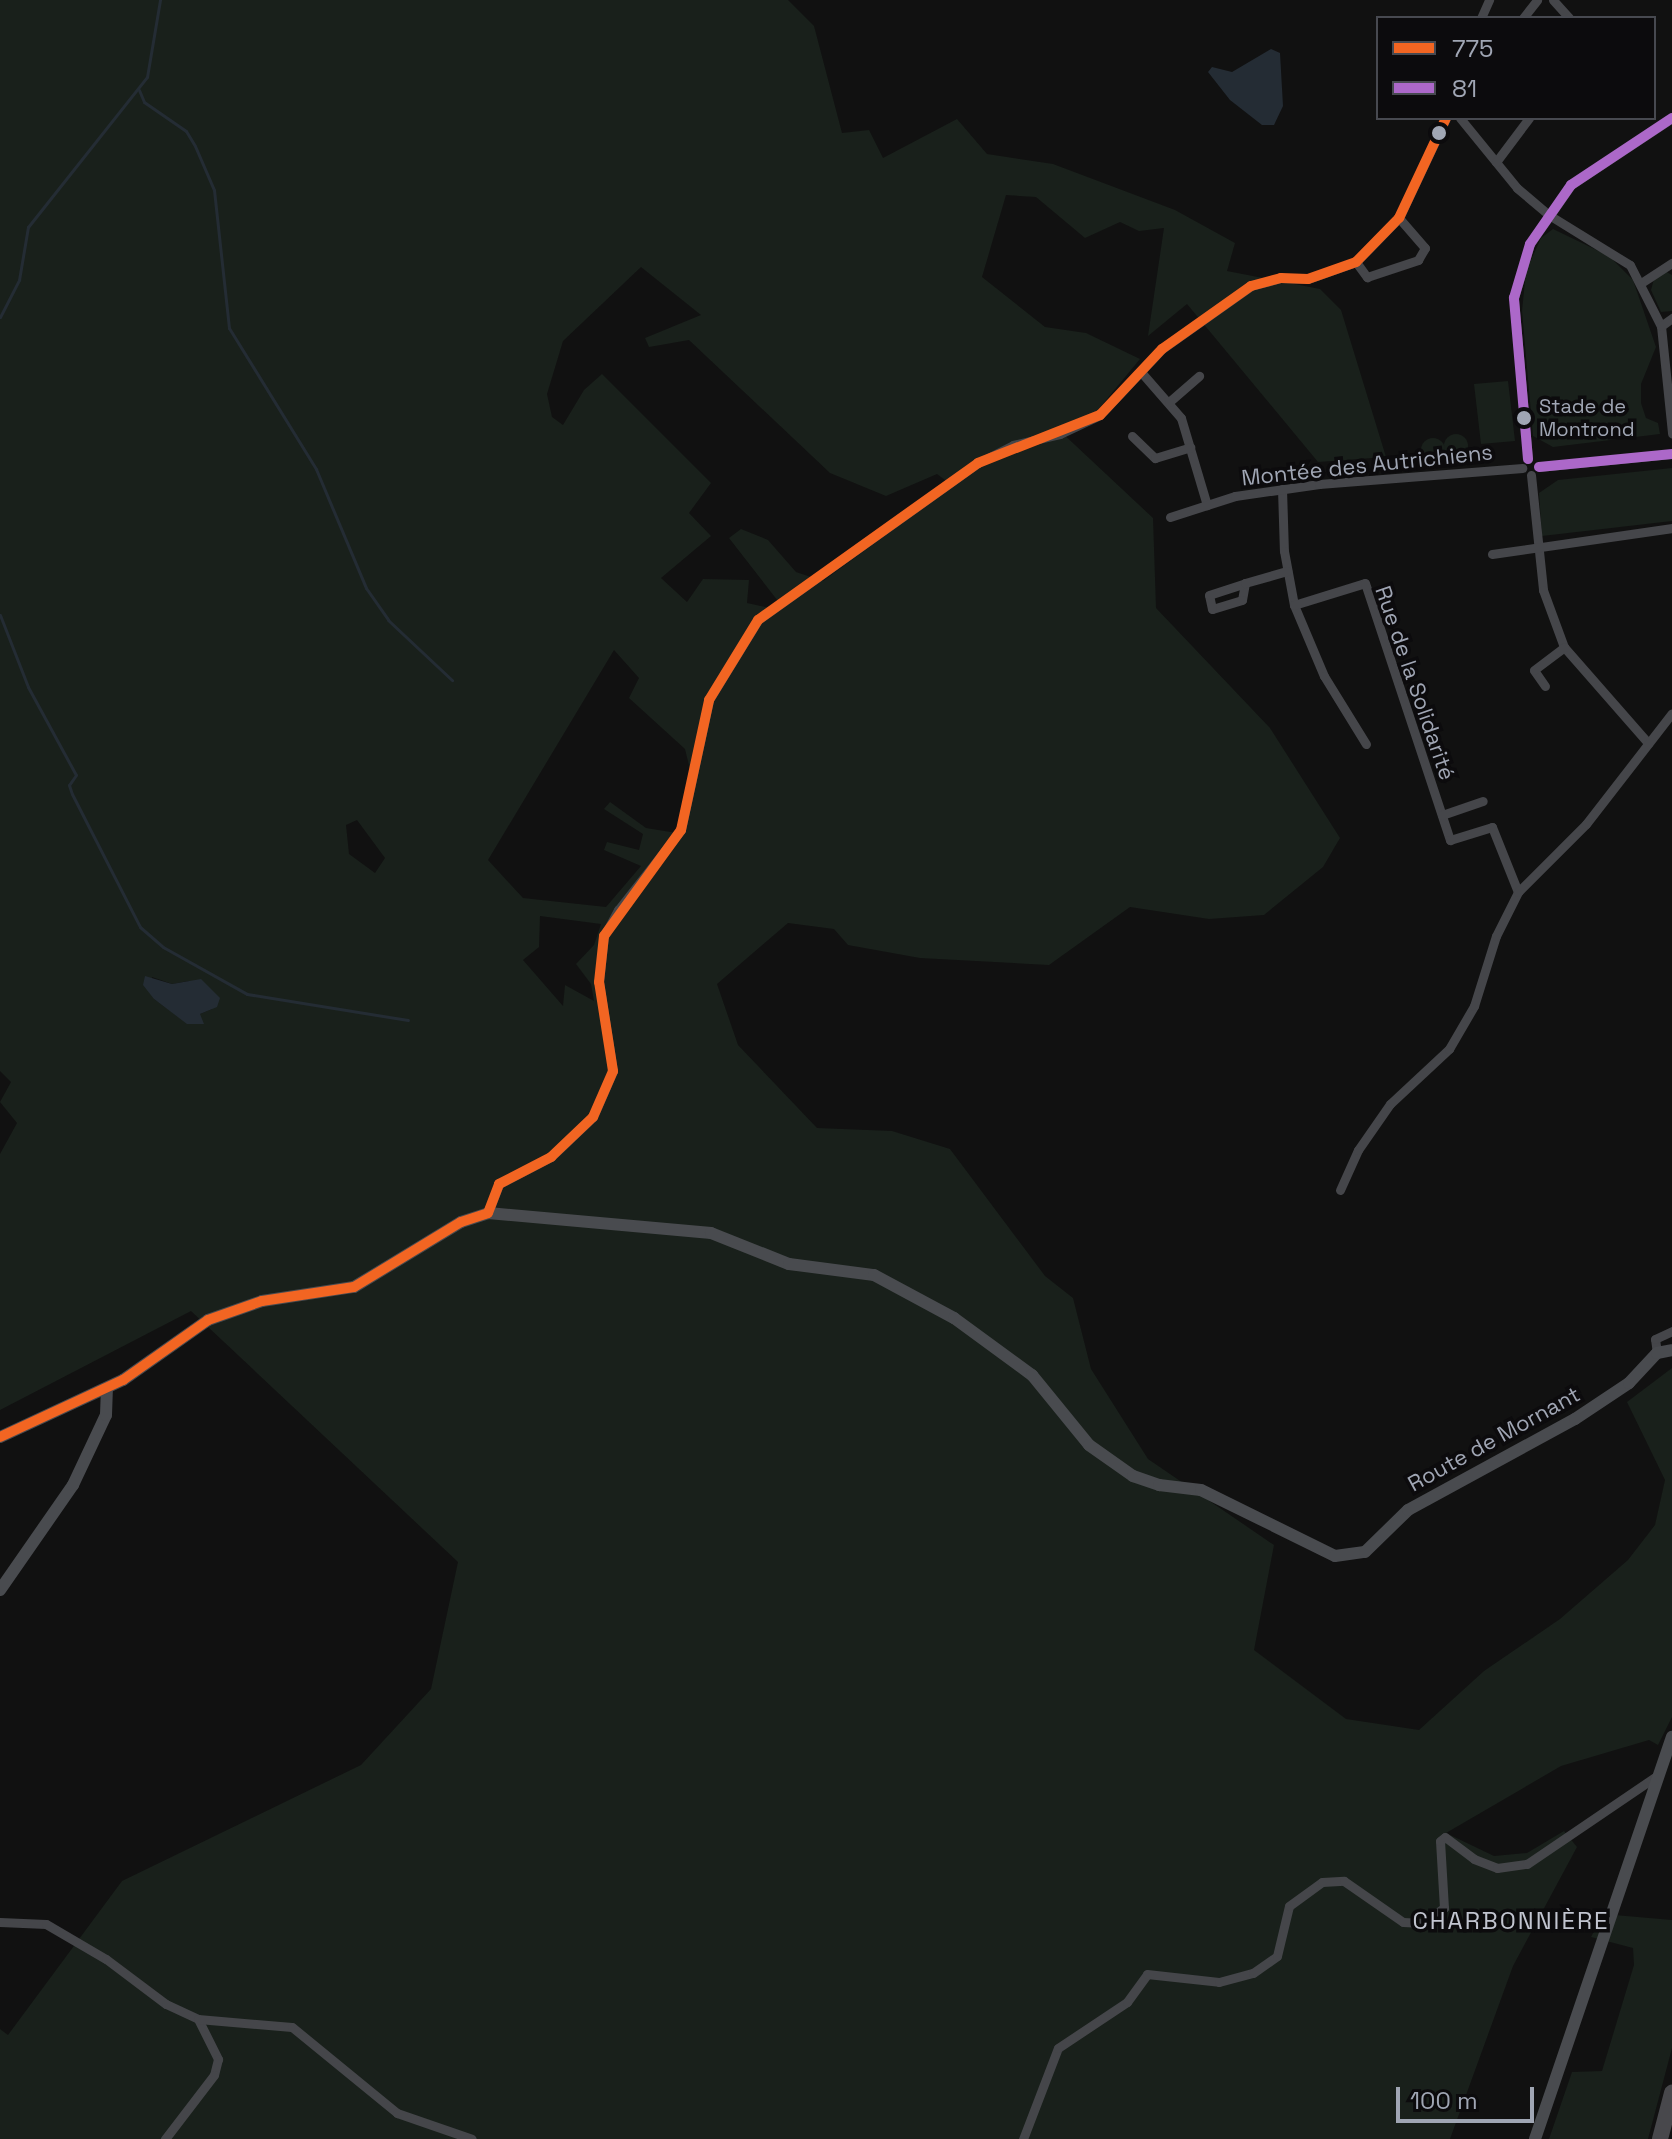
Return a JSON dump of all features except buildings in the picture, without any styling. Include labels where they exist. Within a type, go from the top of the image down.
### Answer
[{"type":"highway","points":[[1660,2139],[1672,2093]]},
{"type":"main road","name":"Route de Mornant","points":[[0,1437],[107,1388],[208,1320],[262,1301],[354,1287],[461,1222],[488,1213],[711,1233],[789,1264],[874,1275],[954,1318],[1032,1375],[1089,1445],[1133,1476],[1159,1485],[1201,1490],[1335,1556],[1365,1552],[1408,1510],[1575,1419],[1629,1383],[1657,1353]]},
{"type":"main road","points":[[1657,1353],[1672,1350]]},
{"type":"main road","points":[[0,1590],[73,1485],[106,1415],[107,1388]]},
{"type":"main road","points":[[1535,2139],[1672,1737]]},
{"type":"street","points":[[1525,16],[1537,0]]},
{"type":"street","points":[[1553,0],[1567,16]]},
{"type":"street","points":[[1672,118],[1571,185],[1530,244],[1514,298],[1525,463],[1535,471],[1672,454]]},
{"type":"street","points":[[488,1213],[499,1184],[551,1157],[593,1117],[613,1071],[599,982],[604,936],[618,910],[681,830],[709,700],[758,620],[978,463],[1013,445],[1060,434],[1100,415],[1162,349],[1251,286],[1281,278],[1308,279],[1356,262],[1399,218],[1445,120]]},
{"type":"street","points":[[1462,120],[1496,162],[1549,215],[1610,249],[1630,265],[1661,326],[1672,433]]},
{"type":"street","points":[[1496,162],[1528,120]]},
{"type":"street","points":[[1356,262],[1367,277],[1418,260],[1425,248],[1399,218]]},
{"type":"street","points":[[1641,283],[1672,263]]},
{"type":"street","points":[[1661,326],[1672,318]]},
{"type":"street","points":[[1141,372],[1169,402],[1190,447],[1207,505]]},
{"type":"street","points":[[1169,402],[1199,376]]},
{"type":"street","points":[[1132,436],[1155,458],[1190,447]]},
{"type":"street","name":"Montée des Autrichiens","points":[[1170,517],[1207,505],[1282,489],[1525,463]]},
{"type":"street","points":[[1535,471],[1536,545],[1543,590],[1564,647],[1648,743]]},
{"type":"street","points":[[1282,489],[1287,571],[1294,605],[1324,676],[1366,744]]},
{"type":"street","points":[[1492,554],[1536,545],[1672,528]]},
{"type":"street","points":[[1245,583],[1287,571]]},
{"type":"street","name":"Rue de la Solidarité","points":[[1294,605],[1365,583],[1442,815]]},
{"type":"street","points":[[1545,686],[1534,670],[1564,647]]},
{"type":"street","points":[[1340,1190],[1358,1150],[1390,1104],[1449,1049],[1474,1006],[1496,936],[1518,892],[1586,824],[1672,713]]},
{"type":"street","points":[[1483,801],[1442,815],[1450,840],[1492,827],[1509,879],[1518,892]]},
{"type":"street","points":[[1657,1353],[1655,1339],[1672,1331]]},
{"type":"street","points":[[1023,2139],[1058,2048],[1116,2010],[1147,1974],[1238,1981],[1277,1956],[1289,1906],[1322,1882],[1344,1881],[1403,1922],[1423,1923],[1444,1908],[1440,1841],[1445,1837],[1474,1859],[1497,1868],[1527,1864],[1658,1775]]},
{"type":"street","points":[[0,1922],[46,1924],[106,1959],[166,2004],[198,2019],[292,2027],[397,2113],[472,2139]]},
{"type":"street","points":[[165,2139],[214,2075],[218,2059],[198,2019]]},
{"type":"shaded area","points":[[0,0],[788,0],[814,26],[842,133],[869,130],[883,158],[957,119],[987,154],[1053,164],[1175,210],[1235,243],[1227,271],[1320,289],[1341,310],[1386,457],[1318,462],[1187,304],[1148,336],[1164,228],[1139,231],[1120,222],[1085,238],[1036,197],[1006,195],[982,277],[1045,327],[1086,333],[1140,359],[1097,411],[1059,430],[1153,518],[1156,608],[1270,728],[1340,838],[1323,867],[1264,915],[1209,919],[1130,907],[1049,965],[920,958],[848,945],[834,929],[788,923],[717,984],[738,1045],[817,1128],[892,1131],[950,1149],[1045,1276],[1073,1298],[1091,1369],[1148,1459],[1274,1545],[1254,1650],[1346,1719],[1419,1730],[1484,1671],[1560,1619],[1628,1560],[1655,1525],[1665,1480],[1627,1402],[1672,1368],[1672,1717],[1658,1745],[1649,1740],[1561,1766],[1446,1833],[1494,1856],[1527,1853],[1564,1831],[1577,1847],[1513,1966],[1450,2139],[0,2139],[0,2029],[8,2035],[122,1881],[361,1765],[431,1689],[458,1562],[191,1311],[0,1410],[0,1154],[17,1123],[0,1102],[11,1082],[0,1071]],"holes":[[[641,267],[701,315],[645,338],[649,347],[689,340],[830,473],[886,496],[937,474],[953,486],[823,581],[796,572],[768,540],[741,529],[729,538],[781,605],[774,609],[747,603],[749,580],[703,579],[687,602],[661,578],[711,536],[689,513],[711,483],[602,374],[584,390],[563,425],[552,417],[547,394],[563,341]],[[614,650],[639,678],[629,698],[685,749],[695,790],[683,834],[646,828],[610,802],[604,809],[643,834],[639,850],[607,842],[604,850],[641,866],[606,907],[523,898],[488,860]],[[357,820],[385,858],[375,873],[349,854],[346,825]],[[540,916],[601,924],[594,945],[576,964],[591,984],[594,1001],[565,985],[563,1006],[523,960],[539,947]],[[152,977],[172,984],[189,981],[212,993],[212,1009],[200,1014],[200,1020],[176,1015],[154,999]]]},
{"type":"shaded area","points":[[1271,49],[1280,53],[1283,106],[1274,125],[1262,125],[1230,100],[1208,72],[1212,67],[1232,72]]},
{"type":"shaded area","points":[[1553,229],[1609,256],[1633,280],[1656,347],[1641,384],[1641,403],[1646,418],[1658,423],[1660,434],[1553,447],[1533,436],[1522,311],[1526,271],[1541,238]]},
{"type":"shaded area","points":[[1665,271],[1672,275],[1672,311],[1661,312],[1651,290],[1654,279]]},
{"type":"shaded area","points":[[1508,381],[1515,441],[1481,444],[1474,384]]},
{"type":"shaded area","points":[[1456,434],[1464,438],[1468,446],[1464,454],[1456,458],[1448,454],[1444,446],[1448,438]]},
{"type":"shaded area","points":[[1433,438],[1444,445],[1445,450],[1438,461],[1433,462],[1422,455],[1421,450],[1428,439]]},
{"type":"shaded area","points":[[1672,468],[1672,521],[1542,536],[1539,493],[1558,480]]},
{"type":"shaded area","points":[[145,976],[172,984],[201,979],[220,998],[217,1007],[200,1014],[204,1024],[187,1024],[154,999],[143,985]]},
{"type":"shaded area","points":[[1603,1914],[1672,1920],[1672,2048],[1648,2139],[1549,2139],[1572,2072],[1602,2071],[1634,1965],[1633,1948],[1591,1937]]},
{"type":"waterway","points":[[0,317],[19,280],[28,227],[147,77],[160,0]]},
{"type":"waterway","points":[[139,90],[144,102],[186,131],[195,146],[214,190],[229,328],[316,469],[366,588],[388,620],[452,680]]},
{"type":"waterway","points":[[0,615],[28,687],[76,775],[69,785],[72,794],[140,927],[163,947],[247,994],[408,1020]]},
{"type":"transit line","name":"81","points":[[1528,459],[1514,298],[1530,244],[1571,185],[1672,118]]},
{"type":"transit line","name":"775","points":[[488,1213],[499,1184],[551,1157],[593,1117],[613,1071],[599,982],[604,936],[681,830],[709,700],[758,620],[978,463],[1100,415],[1162,349],[1251,286],[1281,278],[1308,279],[1356,262],[1399,218],[1445,120]]},
{"type":"transit line","name":"81","points":[[1539,467],[1672,454]]},
{"type":"transit line","name":"775","points":[[0,1437],[123,1380],[208,1320],[262,1301],[354,1287],[461,1222],[488,1213]]},
{"type":"place","name":"Stade de Montrond","points":[[1524,418]]},
{"type":"district","name":"CHARBONNIÈRE","points":[[1511,1921]]}]
